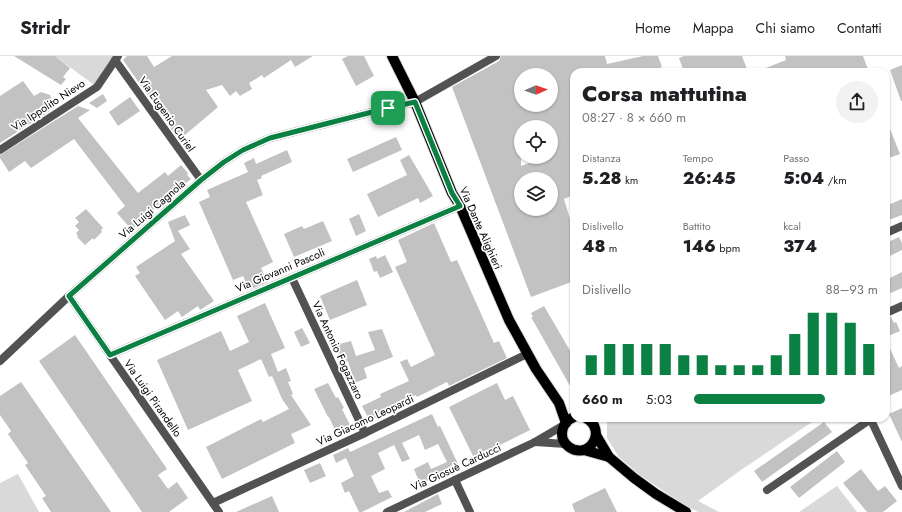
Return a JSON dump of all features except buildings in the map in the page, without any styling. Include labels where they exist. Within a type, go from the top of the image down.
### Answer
[{"type":"main road","name":"Via Dante Alighieri","points":[[392,56],[415,102],[452,193],[460,206],[509,320],[526,354],[560,403],[568,422],[562,435],[566,444]]},
{"type":"main road","name":"Via Dante Alighieri","points":[[560,403],[570,410]]},
{"type":"main road","points":[[584,450],[591,445],[596,435],[596,429],[591,422]]},
{"type":"main road","points":[[596,435],[609,457],[650,490],[686,512]]},
{"type":"main road","points":[[566,444],[576,450],[584,450],[609,457]]},
{"type":"street","name":"Via Luigi Cagnola","points":[[0,361],[69,296],[201,180],[243,150],[270,138],[415,102],[496,56]]},
{"type":"street","name":"Via Ippolito Nievo","points":[[0,150],[97,87],[117,58]]},
{"type":"street","name":"Via Eugenio Curiel","points":[[117,58],[201,180]]},
{"type":"street","name":"Via Giovanni Pascoli","points":[[110,355],[460,206]]},
{"type":"street","points":[[890,231],[902,226]]},
{"type":"street","name":"Via Antonio Fogazzaro","points":[[292,278],[364,433]]},
{"type":"street","name":"Via Luigi Pirandello","points":[[69,296],[219,512]]},
{"type":"street","points":[[890,311],[902,306]]},
{"type":"street","name":"Via Giacomo Leopardi","points":[[213,504],[364,433],[526,354]]},
{"type":"street","name":"Via Giosuè Carducci","points":[[387,512],[535,442],[568,422]]},
{"type":"street","points":[[766,490],[867,422]]},
{"type":"street","points":[[872,422],[902,486]]},
{"type":"street","name":"Via Giosuè Carducci","points":[[535,442],[566,444]]},
{"type":"street","points":[[455,480],[470,512]]},
{"type":"shaded area","points":[[55,56],[115,56],[94,85]]},
{"type":"shaded area","points":[[607,422],[812,422],[698,501],[719,512],[698,512],[683,504],[640,475],[619,457],[607,438]]},
{"type":"shaded area","points":[[18,474],[39,512],[0,512],[0,483]]},
{"type":"shaded area","points":[[837,486],[857,512],[799,512]]},
{"type":"route","points":[[415,102],[452,193],[460,206],[110,355],[69,296],[201,180],[224,162],[243,150],[270,138],[388,108],[415,102]]}]
